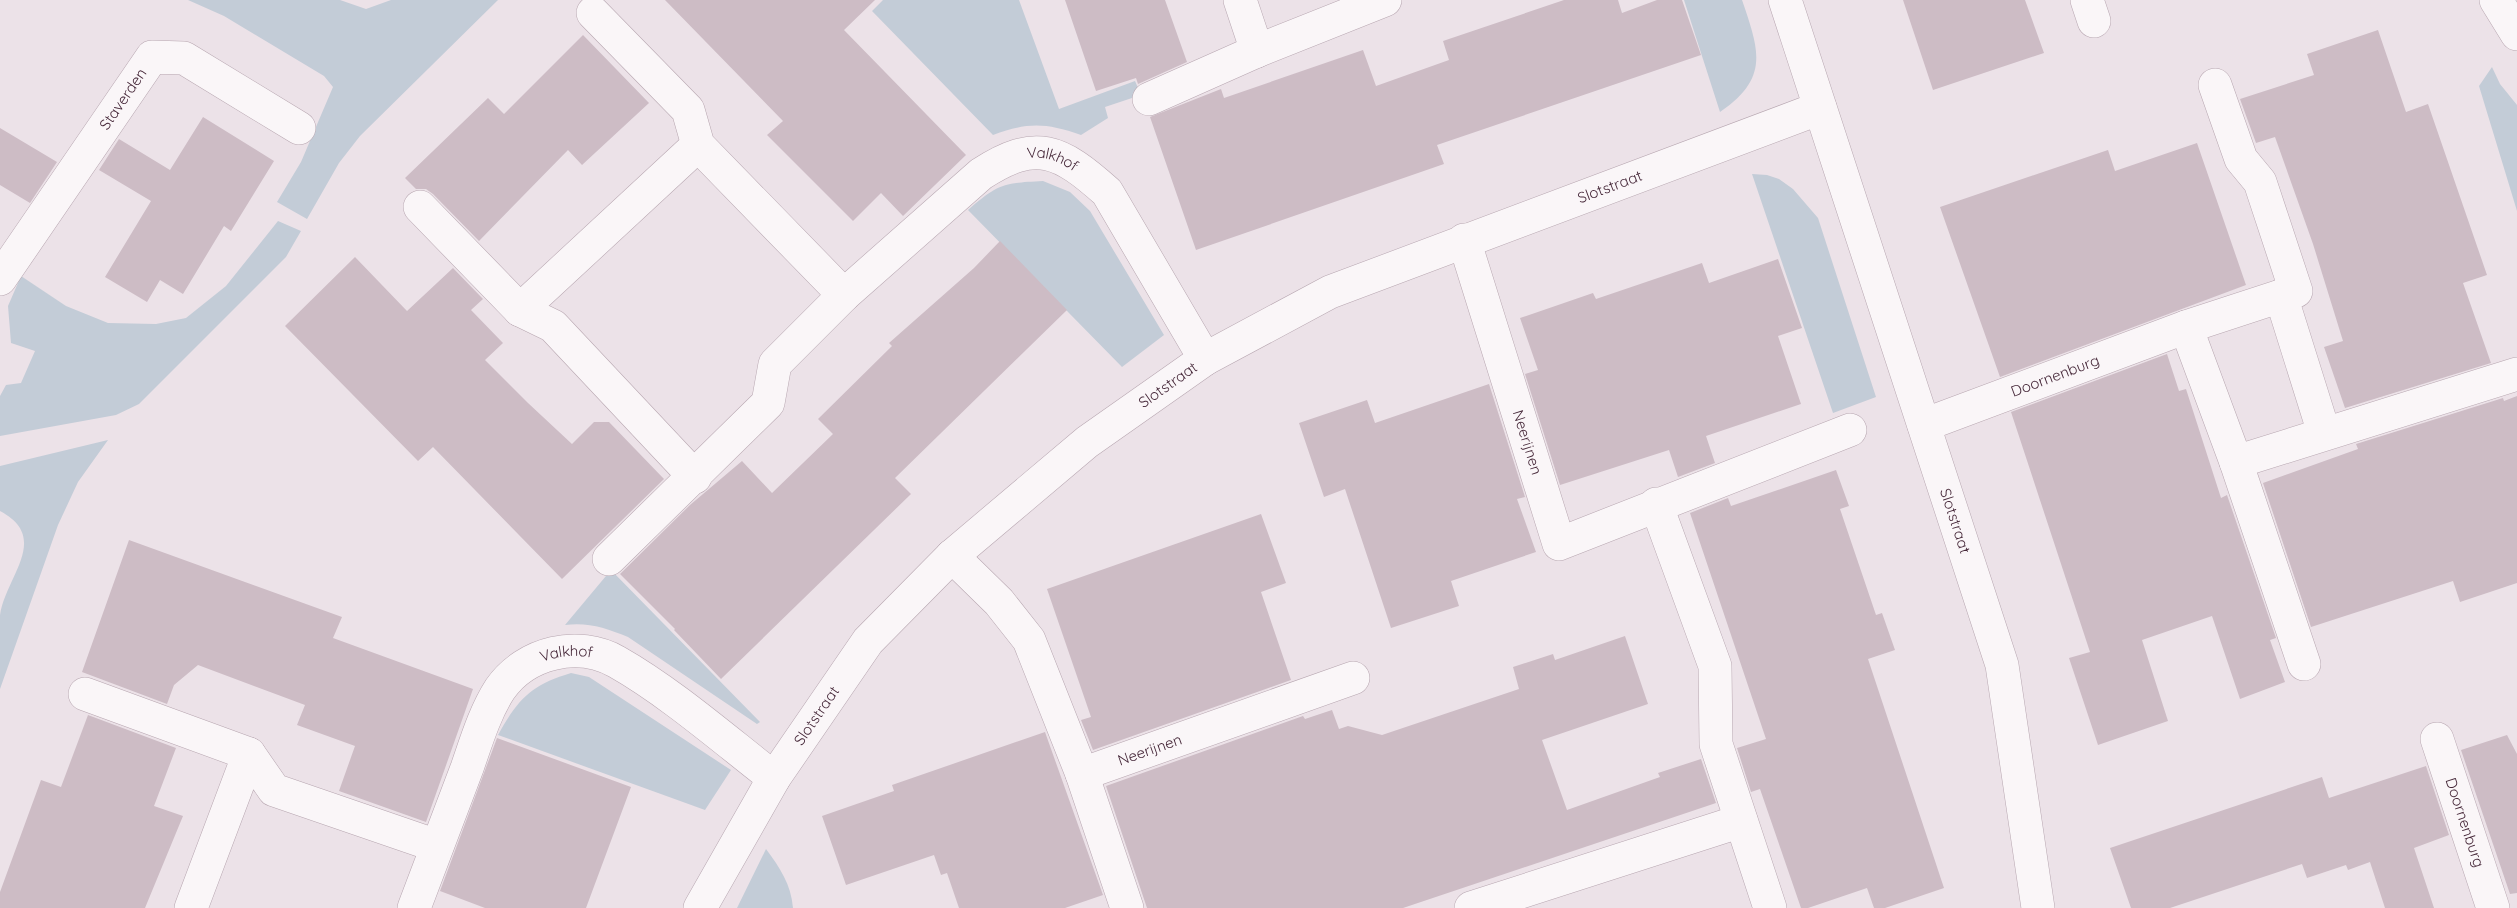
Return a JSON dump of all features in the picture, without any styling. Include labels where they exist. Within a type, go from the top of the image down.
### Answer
[{"type":"street","points":[[1240,0],[1257,51]]},
{"type":"street","points":[[1149,99],[1257,51],[1385,0]]},
{"type":"street","name":"Slotstraat","points":[[1785,0],[2002,665],[2038,908]]},
{"type":"street","points":[[2496,0],[2517,34]]},
{"type":"street","points":[[593,13],[688,110],[698,145],[844,295]]},
{"type":"street","name":"Staverden","points":[[0,279],[152,57],[184,58],[299,128]]},
{"type":"street","points":[[2215,85],[2241,159],[2260,182],[2296,291],[2281,296],[2324,433]]},
{"type":"street","name":"Slotstraat","points":[[700,908],[774,778],[868,641],[952,556],[1087,442],[1205,358],[1330,292],[1820,108]]},
{"type":"street","points":[[520,310],[698,145]]},
{"type":"street","name":"Valkhof","points":[[609,559],[768,403],[775,364],[844,295],[981,174],[1006,157],[1034,151],[1060,158],[1086,173],[1107,192],[1205,358]]},
{"type":"street","points":[[420,207],[520,310],[554,326],[695,477]]},
{"type":"street","name":"Neerijnen","points":[[1464,240],[1559,544],[1656,504],[1850,430]]},
{"type":"street","name":"Doornenburg","points":[[1924,425],[2186,327],[2281,296]]},
{"type":"street","points":[[2186,327],[2236,462],[2304,664]]},
{"type":"street","points":[[2236,462],[2517,374]]},
{"type":"street","points":[[1656,504],[1714,666],[1716,744],[1770,908]]},
{"type":"street","points":[[952,556],[999,602],[1029,640],[1082,774],[1127,908]]},
{"type":"street","name":"Valkhof","points":[[414,908],[482,727],[501,688],[531,659],[557,652],[586,651],[616,661],[691,714],[774,778]]},
{"type":"street","name":"Neerijnen","points":[[1082,774],[1353,678]]},
{"type":"street","points":[[85,694],[249,754],[274,790],[437,846]]},
{"type":"street","name":"Doornenburg","points":[[2437,739],[2493,908]]},
{"type":"street","points":[[191,908],[249,754]]},
{"type":"street","points":[[1471,908],[1741,821]]},
{"type":"shaded area","points":[[188,0],[340,0],[366,9],[391,0],[498,0],[360,136],[339,163],[307,219],[277,202],[301,162],[333,87],[324,76],[224,16]]},
{"type":"shaded area","points":[[883,0],[1019,0],[1059,109],[1135,81],[1141,95],[1105,107],[1108,118],[1081,135],[1047,126],[1027,126],[993,135],[872,11]]},
{"type":"shaded area","points":[[1684,0],[1742,0],[1748,18],[1756,48],[1753,75],[1747,87],[1720,112]]},
{"type":"shaded area","points":[[2492,67],[2500,84],[2517,105],[2517,211],[2479,86]]},
{"type":"shaded area","points":[[1752,174],[1779,179],[1793,189],[1818,218],[1876,397],[1833,413]]},
{"type":"shaded area","points":[[1043,181],[1070,192],[1090,211],[1164,335],[1122,367],[968,210],[1002,186]]},
{"type":"shaded area","points":[[278,221],[301,231],[286,257],[139,404],[116,415],[0,436],[0,396],[6,385],[21,383],[35,351],[11,343],[8,306],[21,276],[66,306],[108,323],[156,324],[186,318],[226,286]]},
{"type":"shaded area","points":[[108,440],[78,482],[58,525],[0,689],[0,615],[24,545],[22,533],[15,522],[0,511],[0,466]]},
{"type":"shaded area","points":[[611,570],[760,722],[757,724],[628,637],[597,626],[565,625]]},
{"type":"shaded area","points":[[571,673],[589,677],[731,770],[705,810],[498,735],[512,712],[527,695],[546,683]]},
{"type":"shaded area","points":[[766,849],[784,877],[790,891],[793,908],[737,908]]},
{"type":"building","points":[[665,0],[875,0],[844,30],[966,155],[903,216],[881,193],[853,221],[767,135],[783,121]]},
{"type":"building","points":[[1065,0],[1165,0],[1187,62],[1138,84],[1136,78],[1096,91]]},
{"type":"building","points":[[1564,0],[1618,0],[1622,13],[1657,0],[1682,0],[1701,55],[1437,145],[1444,164],[1196,250],[1150,117],[1221,89],[1224,98],[1363,50],[1376,86],[1449,60],[1443,41]]},
{"type":"building","points":[[1903,0],[2025,0],[2044,53],[1933,90]]},
{"type":"building","points":[[2378,30],[2406,112],[2428,104],[2487,275],[2463,283],[2491,363],[2345,408],[2324,347],[2343,341],[2313,244],[2275,137],[2256,143],[2240,99],[2314,75],[2307,54]]},
{"type":"building","points":[[583,35],[649,103],[582,165],[568,150],[479,241],[433,194],[426,189],[416,189],[405,178],[488,98],[504,114]]},
{"type":"building","points":[[203,117],[274,161],[231,231],[224,226],[183,294],[160,280],[147,302],[105,277],[151,201],[99,170],[119,139],[170,170]]},
{"type":"building","points":[[0,128],[57,162],[30,203],[0,185]]},
{"type":"building","points":[[2197,143],[2246,285],[2000,377],[1940,207],[2108,150],[2115,171]]},
{"type":"building","points":[[1000,241],[1067,310],[895,478],[911,494],[721,679],[620,574],[690,505],[742,461],[772,493],[833,434],[818,419],[892,346],[889,343],[974,268]]},
{"type":"building","points":[[355,257],[407,311],[453,268],[483,299],[471,310],[503,343],[485,360],[528,403],[572,444],[594,422],[609,422],[664,479],[562,579],[433,447],[418,461],[285,326]]},
{"type":"building","points":[[1778,259],[1802,328],[1778,336],[1801,404],[1706,436],[1715,463],[1678,477],[1669,450],[1560,485],[1525,374],[1538,370],[1520,318],[1593,293],[1596,299],[1702,263],[1709,283]]},
{"type":"building","points":[[2167,354],[2179,391],[2186,389],[2221,498],[2227,495],[2276,638],[2270,640],[2285,682],[2240,699],[2212,616],[2142,640],[2168,721],[2098,745],[2069,658],[2090,652],[2011,412]]},
{"type":"building","points":[[1489,384],[1525,497],[1517,499],[1536,552],[1451,581],[1459,606],[1391,628],[1345,489],[1324,497],[1299,423],[1367,400],[1375,423]]},
{"type":"building","points":[[2517,396],[2517,583],[2460,602],[2453,581],[2311,627],[2263,483],[2358,449],[2356,444],[2503,398],[2504,401]]},
{"type":"building","points":[[1836,470],[1849,506],[1840,509],[1876,615],[1882,613],[1895,650],[1868,659],[1944,888],[1885,908],[1874,908],[1867,888],[1808,908],[1801,908],[1760,789],[1751,792],[1737,748],[1766,739],[1690,513],[1728,498],[1731,506]]},
{"type":"building","points":[[1261,514],[1286,583],[1261,592],[1291,680],[1093,750],[1081,720],[1091,717],[1047,589]]},
{"type":"building","points":[[129,540],[342,617],[333,638],[473,689],[426,822],[339,791],[355,746],[297,725],[305,705],[198,665],[174,685],[167,704],[82,672]]},
{"type":"building","points":[[1625,636],[1648,704],[1542,740],[1567,810],[1660,777],[1658,773],[1701,759],[1716,803],[1403,908],[1147,908],[1106,786],[1303,716],[1305,719],[1332,710],[1339,729],[1348,726],[1382,735],[1519,689],[1513,667],[1553,654],[1555,660]]},
{"type":"building","points":[[88,715],[176,748],[154,806],[183,816],[145,908],[0,908],[0,892],[41,780],[61,787]]},
{"type":"building","points":[[1045,732],[1103,895],[1065,908],[959,908],[947,873],[941,875],[934,855],[846,885],[822,816],[894,791],[892,785]]},
{"type":"building","points":[[2507,735],[2517,754],[2517,893],[2510,894],[2461,750]]},
{"type":"building","points":[[497,738],[631,787],[586,908],[485,908],[440,891]]},
{"type":"building","points":[[2426,766],[2449,835],[2414,848],[2434,908],[2385,908],[2370,862],[2348,870],[2346,865],[2307,878],[2302,864],[2170,908],[2131,908],[2110,848],[2322,777],[2329,798]]}]
